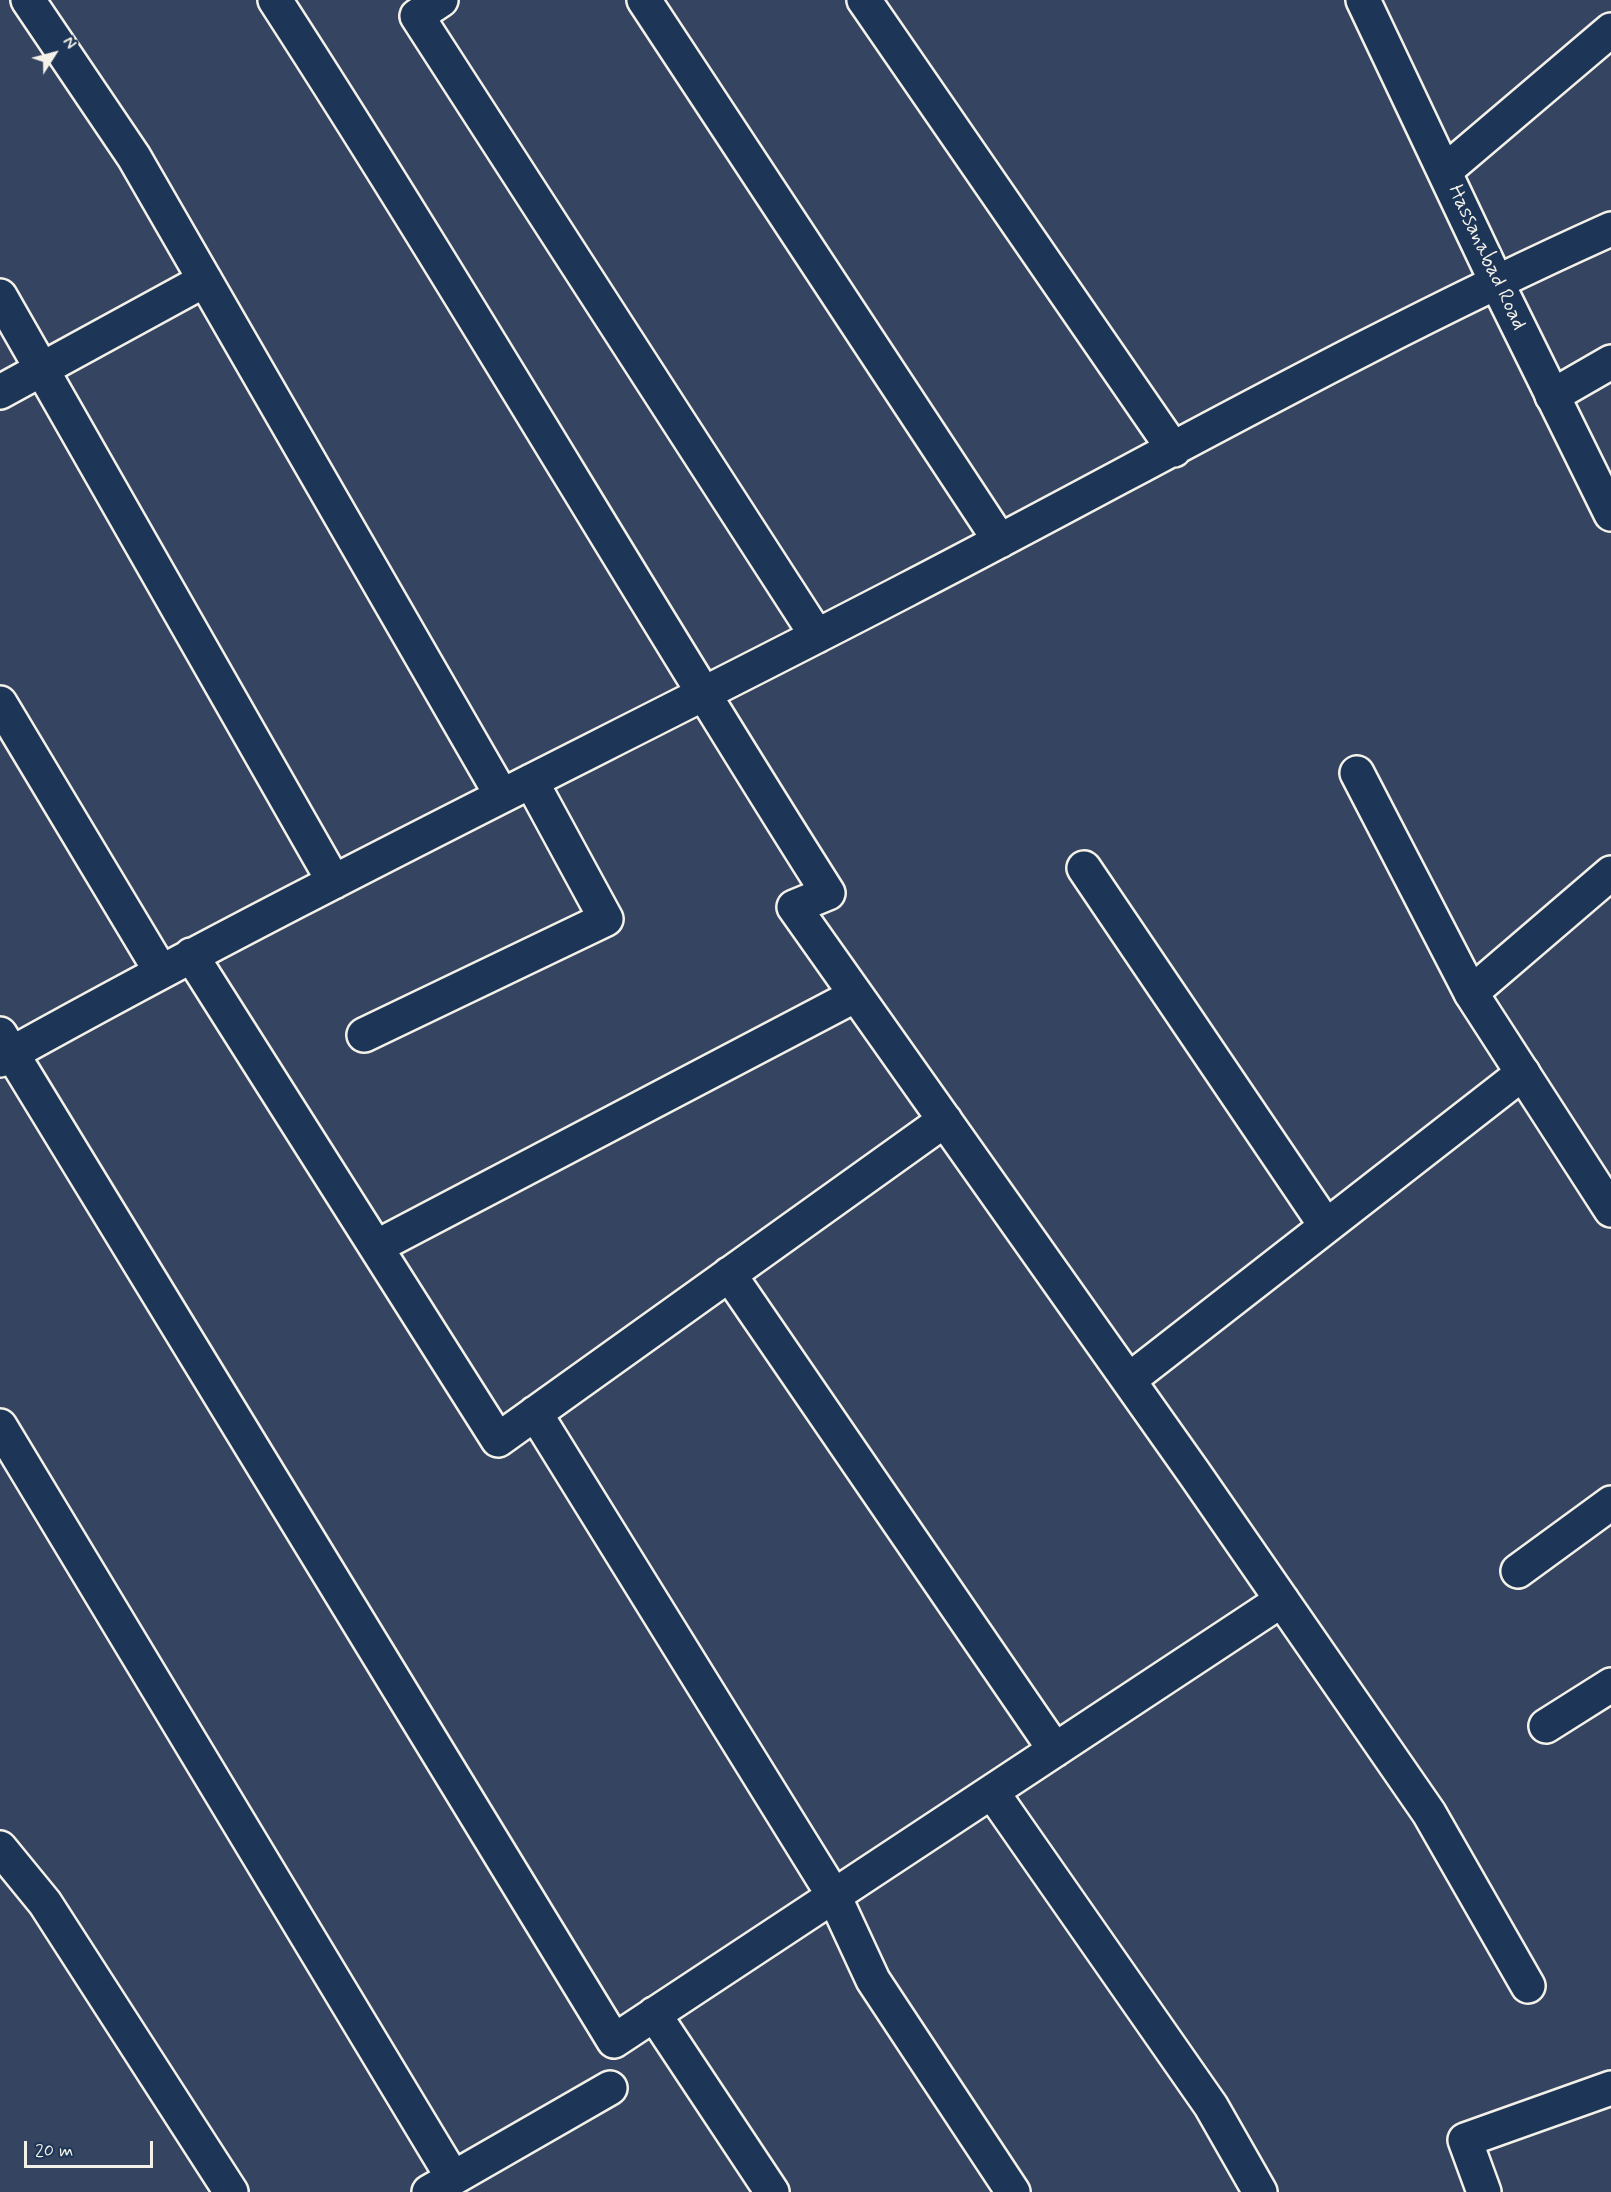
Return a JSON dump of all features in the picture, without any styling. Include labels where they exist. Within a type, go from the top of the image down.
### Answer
[{"type":"street","points":[[28,0],[134,157],[502,796]]},
{"type":"street","points":[[275,0],[366,140],[701,694],[828,893],[794,907],[1129,1380],[1429,1813],[1528,1986]]},
{"type":"street","points":[[644,0],[1000,541]]},
{"type":"street","points":[[864,0],[1174,450]]},
{"type":"street","name":"Hassanabad Road","points":[[1363,0],[1496,281],[1611,514]]},
{"type":"street","points":[[422,5],[817,636]]},
{"type":"street","points":[[1445,171],[1611,30]]},
{"type":"street","points":[[1282,1600],[614,2041],[4,1049],[817,636],[1496,281],[1611,230]]},
{"type":"street","points":[[0,392],[205,280]]},
{"type":"street","points":[[0,297],[334,882]]},
{"type":"street","points":[[1552,396],[1611,362]]},
{"type":"street","points":[[0,703],[160,970]]},
{"type":"street","points":[[1357,773],[1471,993],[1611,1210]]},
{"type":"street","points":[[364,1035],[606,919],[531,781]]},
{"type":"street","points":[[1084,868],[1326,1226]]},
{"type":"street","points":[[1471,993],[1611,873]]},
{"type":"street","points":[[191,955],[498,1440],[945,1120]]},
{"type":"street","points":[[376,1246],[856,995]]},
{"type":"street","points":[[1129,1380],[1523,1073]]},
{"type":"street","points":[[729,1274],[1055,1750]]},
{"type":"street","points":[[535,1413],[834,1896],[873,1980],[1013,2192]]},
{"type":"street","points":[[0,1426],[441,2185],[610,2088]]},
{"type":"street","points":[[1518,1571],[1611,1503]]},
{"type":"street","points":[[1546,1726],[1611,1685]]},
{"type":"street","points":[[992,1792],[1211,2106],[1260,2192]]},
{"type":"street","points":[[0,1848],[45,1903],[231,2192]]},
{"type":"street","points":[[654,2014],[772,2192]]},
{"type":"street","points":[[1484,2192],[1465,2140],[1611,2088]]}]
